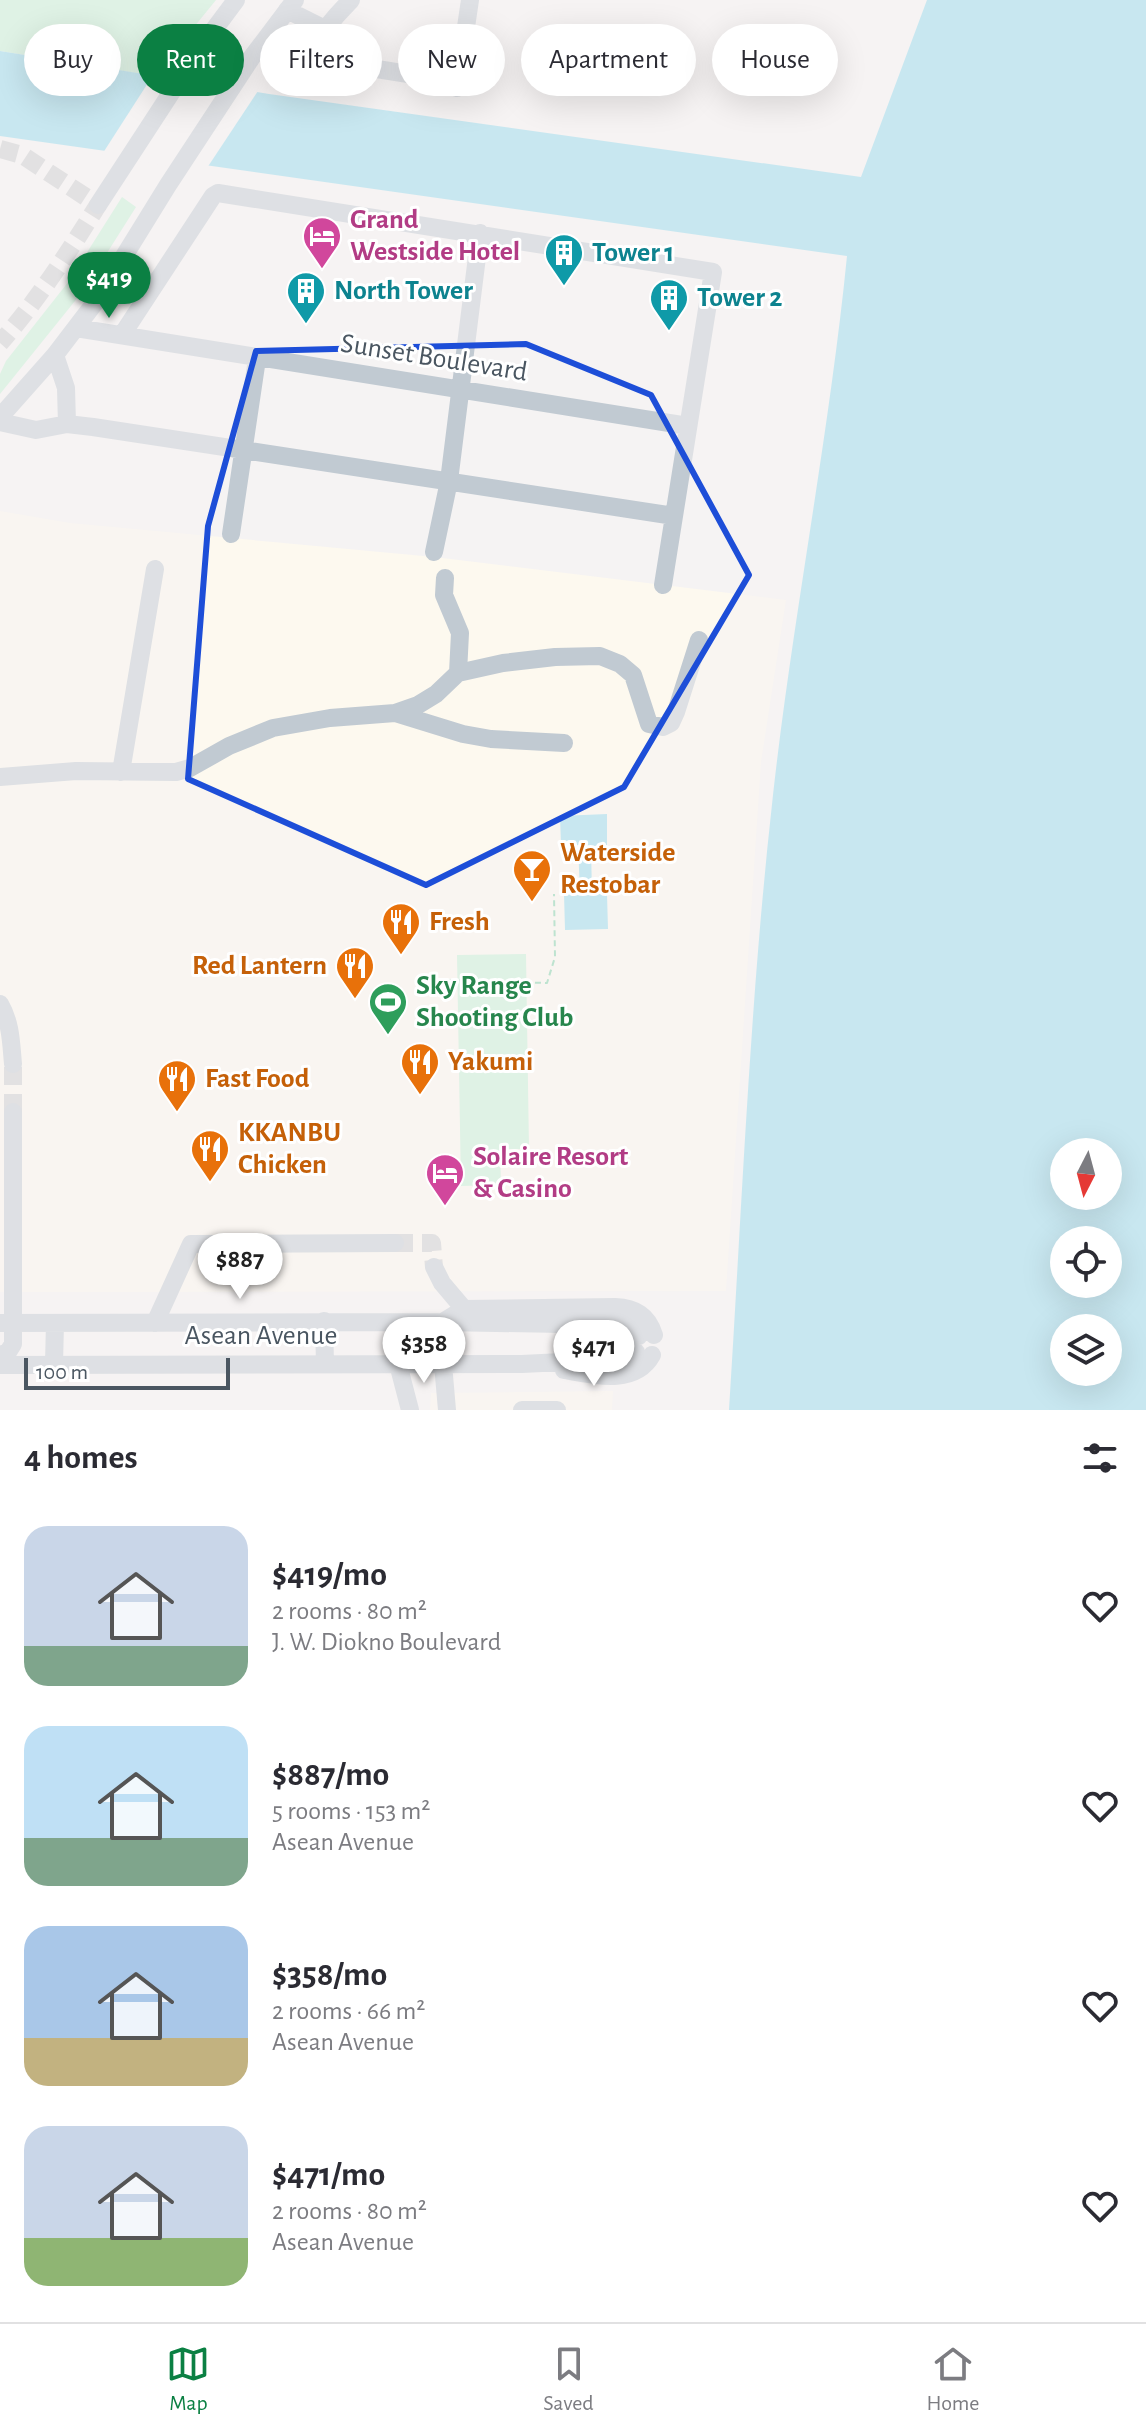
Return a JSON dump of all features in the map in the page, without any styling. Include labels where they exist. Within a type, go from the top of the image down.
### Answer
[{"type":"street","points":[[98,205],[201,47],[236,0]]},
{"type":"street","points":[[329,24],[351,0]]},
{"type":"street","points":[[466,24],[470,0]]},
{"type":"street","points":[[318,24],[291,5],[252,57],[97,300],[0,419],[36,430],[67,424],[674,516]]},
{"type":"street","points":[[122,335],[213,196],[218,193],[713,272],[663,585]]},
{"type":"street","points":[[434,552],[449,481],[480,233]]},
{"type":"street","name":"Sunset Boulevard","points":[[76,328],[688,426]]},
{"type":"street","points":[[55,355],[66,388],[67,424]]},
{"type":"street","points":[[231,534],[257,359]]},
{"type":"street","points":[[121,772],[155,569]]},
{"type":"street","points":[[445,578],[444,595],[460,633],[458,673]]},
{"type":"street","points":[[0,777],[76,771],[176,772],[273,728],[330,718],[395,713],[418,705],[436,694],[458,673],[516,662],[600,656],[620,664],[633,675],[649,724],[663,727],[671,723],[676,712],[699,640]]},
{"type":"street","points":[[395,713],[463,734],[491,739],[564,743]]},
{"type":"street","points":[[0,1004],[11,1032],[13,1064]]},
{"type":"street","points":[[0,1355],[11,1349],[6,1323],[13,1112]]},
{"type":"street","points":[[155,1323],[191,1244],[395,1243]]},
{"type":"street","points":[[434,1267],[454,1315]]},
{"type":"street","name":"Asean Avenue","points":[[0,1365],[522,1364],[619,1375],[641,1369],[651,1325],[641,1314],[623,1307],[324,1321],[6,1323]]},
{"type":"street","points":[[324,1321],[325,1364]]},
{"type":"street","points":[[54,1364],[55,1323]]},
{"type":"street","points":[[398,1364],[410,1410]]},
{"type":"street","points":[[443,1364],[447,1410]]},
{"type":"street","points":[[522,1410],[557,1410]]},
{"type":"path","points":[[445,980],[547,983],[555,957],[554,894]]},
{"type":"highlighted area","points":[[526,344],[651,395],[749,575],[624,787],[426,885],[188,779],[208,526],[256,351]]},
{"type":"shaded area","name":"Solaire Resort & Casino","points":[[0,511],[70,523],[434,557],[786,600],[761,762],[726,1291],[0,1292]]},
{"type":"shaded area","points":[[613,1391],[612,1410],[430,1410],[431,1393]]},
{"type":"green space","points":[[0,0],[216,0],[196,24],[137,24],[137,73],[121,71],[121,24],[24,24],[24,55],[0,51]]},
{"type":"green space","points":[[122,197],[136,207],[83,291],[0,394],[0,374],[6,361],[69,281]]},
{"type":"green space","points":[[526,954],[529,1149],[500,1149],[501,1185],[461,1186],[457,955]]},
{"type":"water","points":[[927,0],[1146,0],[1146,1410],[729,1410],[752,1025],[765,872],[790,660],[831,391],[847,256],[0,136],[0,51],[24,55],[24,96],[121,96],[121,70],[137,73],[137,96],[244,96],[244,90],[260,93],[260,96],[283,96],[861,177]]},
{"type":"water","points":[[607,814],[607,846],[591,847],[592,894],[607,894],[608,929],[565,930],[564,894],[580,893],[578,845],[561,845],[560,816]]},
{"type":"pier","points":[[244,86],[260,88],[205,171],[101,156],[140,96],[244,96]]},
{"type":"tunnel","points":[[0,149],[22,155],[98,205],[40,293],[0,343]]},
{"type":"tunnel","points":[[13,1064],[13,1112]]},
{"type":"tunnel","points":[[395,1243],[432,1243],[434,1267]]},
{"type":"place","name":"Grand Westside Hotel","points":[[322,270]]},
{"type":"place","name":"Tower 1","points":[[564,287]]},
{"type":"place","name":"North Tower","points":[[306,325]]},
{"type":"place","name":"Tower 2","points":[[669,332]]},
{"type":"place","name":"Waterside Restobar","points":[[532,903]]},
{"type":"place","name":"Fresh","points":[[401,956]]},
{"type":"place","name":"Red Lantern","points":[[355,1000]]},
{"type":"place","name":"Sky Range Shooting Club","points":[[388,1036]]},
{"type":"place","name":"Yakumi","points":[[420,1096]]},
{"type":"place","name":"Fast Food","points":[[177,1113]]},
{"type":"place","name":"KKANBU Chicken","points":[[210,1183]]},
{"type":"place","name":"Solaire Resort & Casino","points":[[445,1207]]}]
